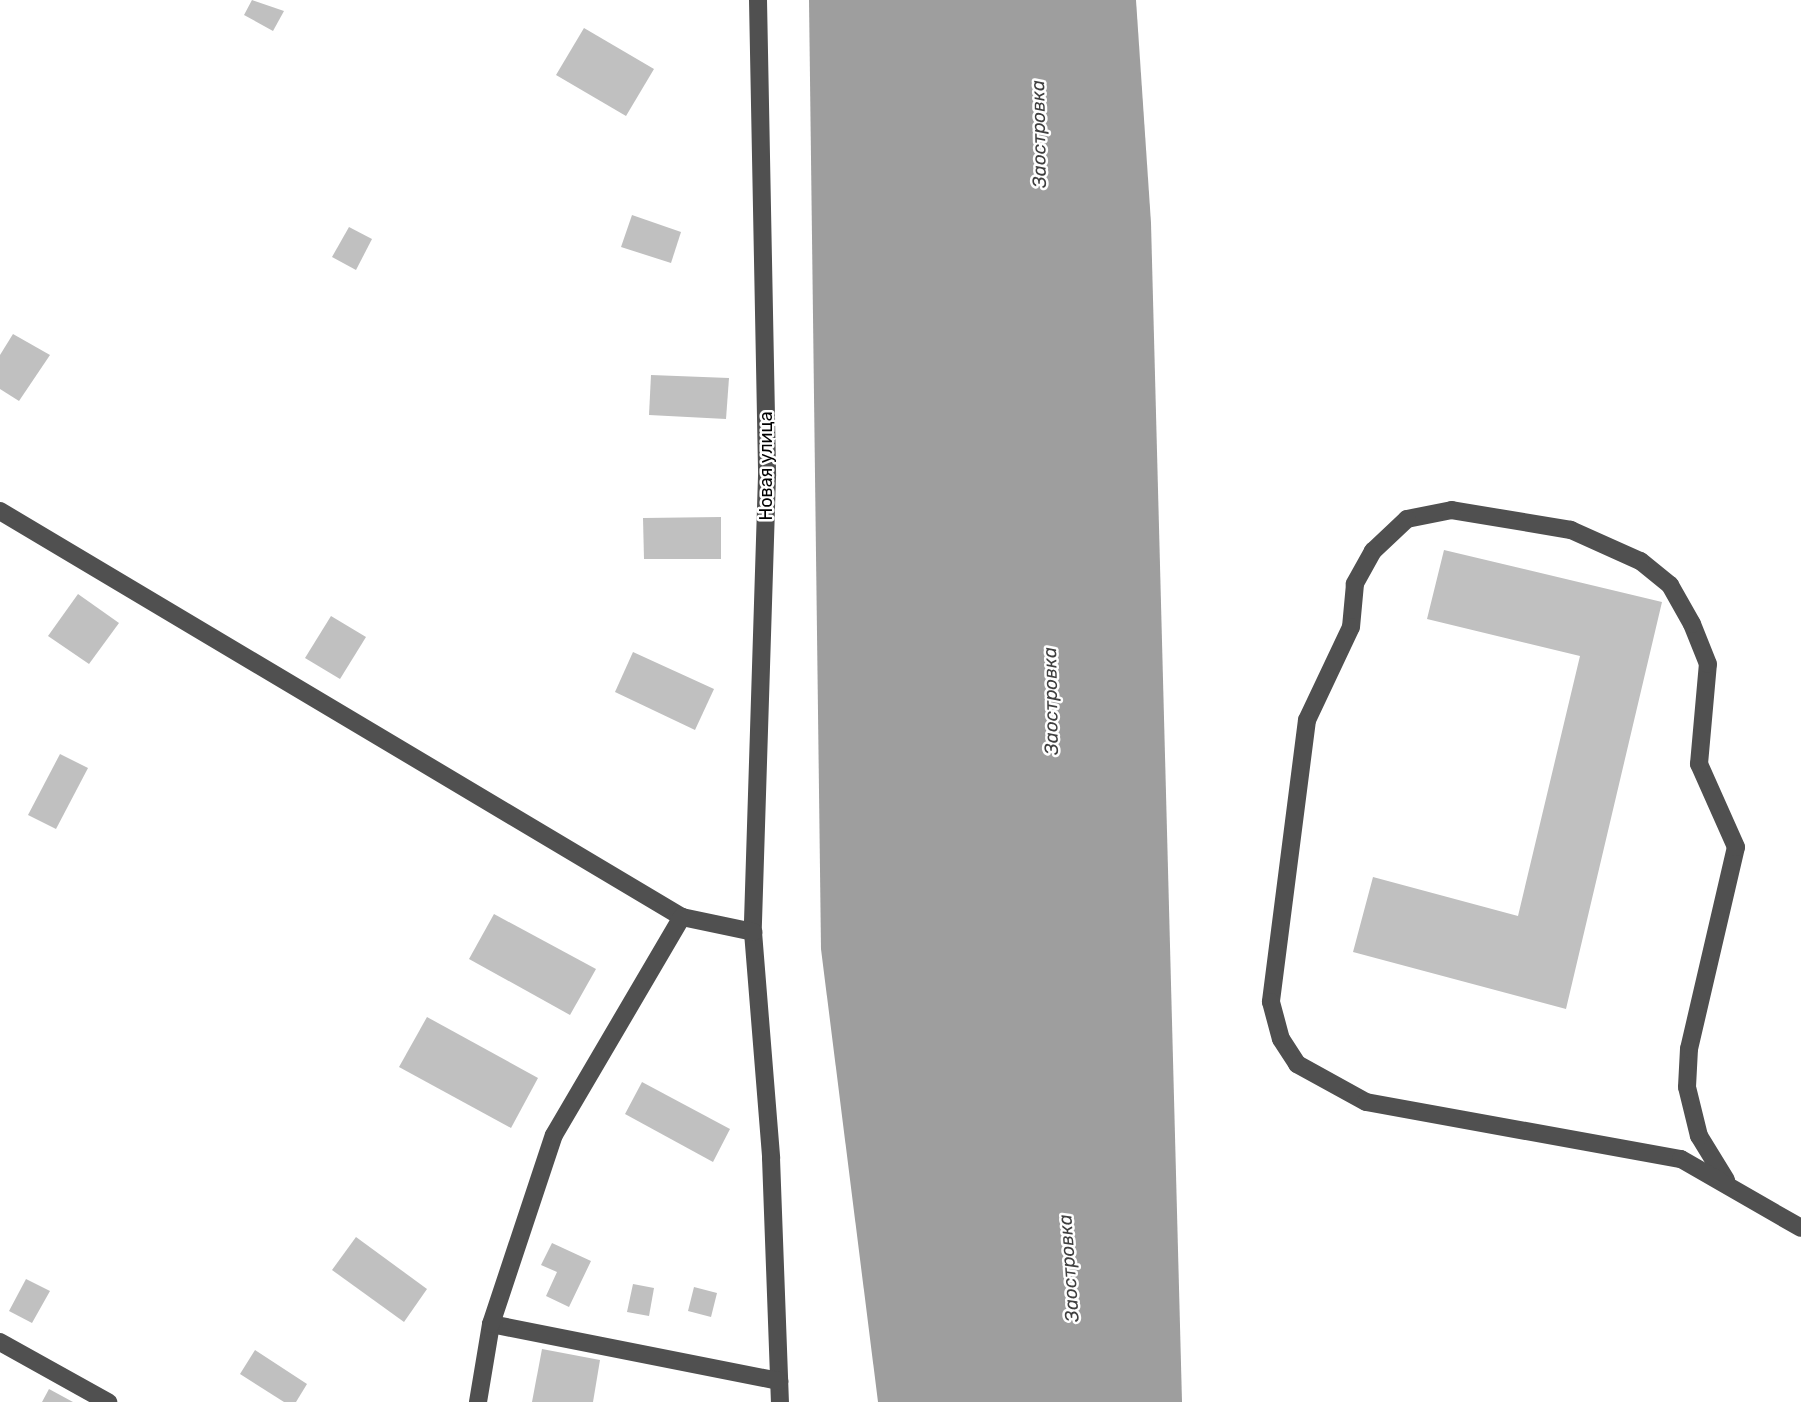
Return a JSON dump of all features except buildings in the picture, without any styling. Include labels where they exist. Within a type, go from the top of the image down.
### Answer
[{"type":"street","name":"Новая улица","points":[[758,0],[767,476],[753,932],[780,1402]]},
{"type":"street","points":[[1726,1180],[1699,1136],[1687,1087],[1689,1049],[1736,847],[1699,764],[1708,664],[1692,624],[1670,585],[1640,561],[1571,530],[1452,510],[1407,519],[1373,551],[1355,584],[1350,627],[1307,720],[1271,1002],[1281,1039],[1297,1063],[1366,1101],[1681,1159],[1726,1180],[1801,1228]]},
{"type":"street","points":[[0,511],[682,917],[753,932]]},
{"type":"street","points":[[478,1402],[491,1324],[554,1135],[682,917]]},
{"type":"street","points":[[491,1324],[779,1381]]},
{"type":"street","points":[[0,1342],[108,1402]]},
{"type":"water","name":"Заостровка","points":[[809,0],[1136,0],[1151,223],[1182,1402],[878,1402],[821,949]]}]
